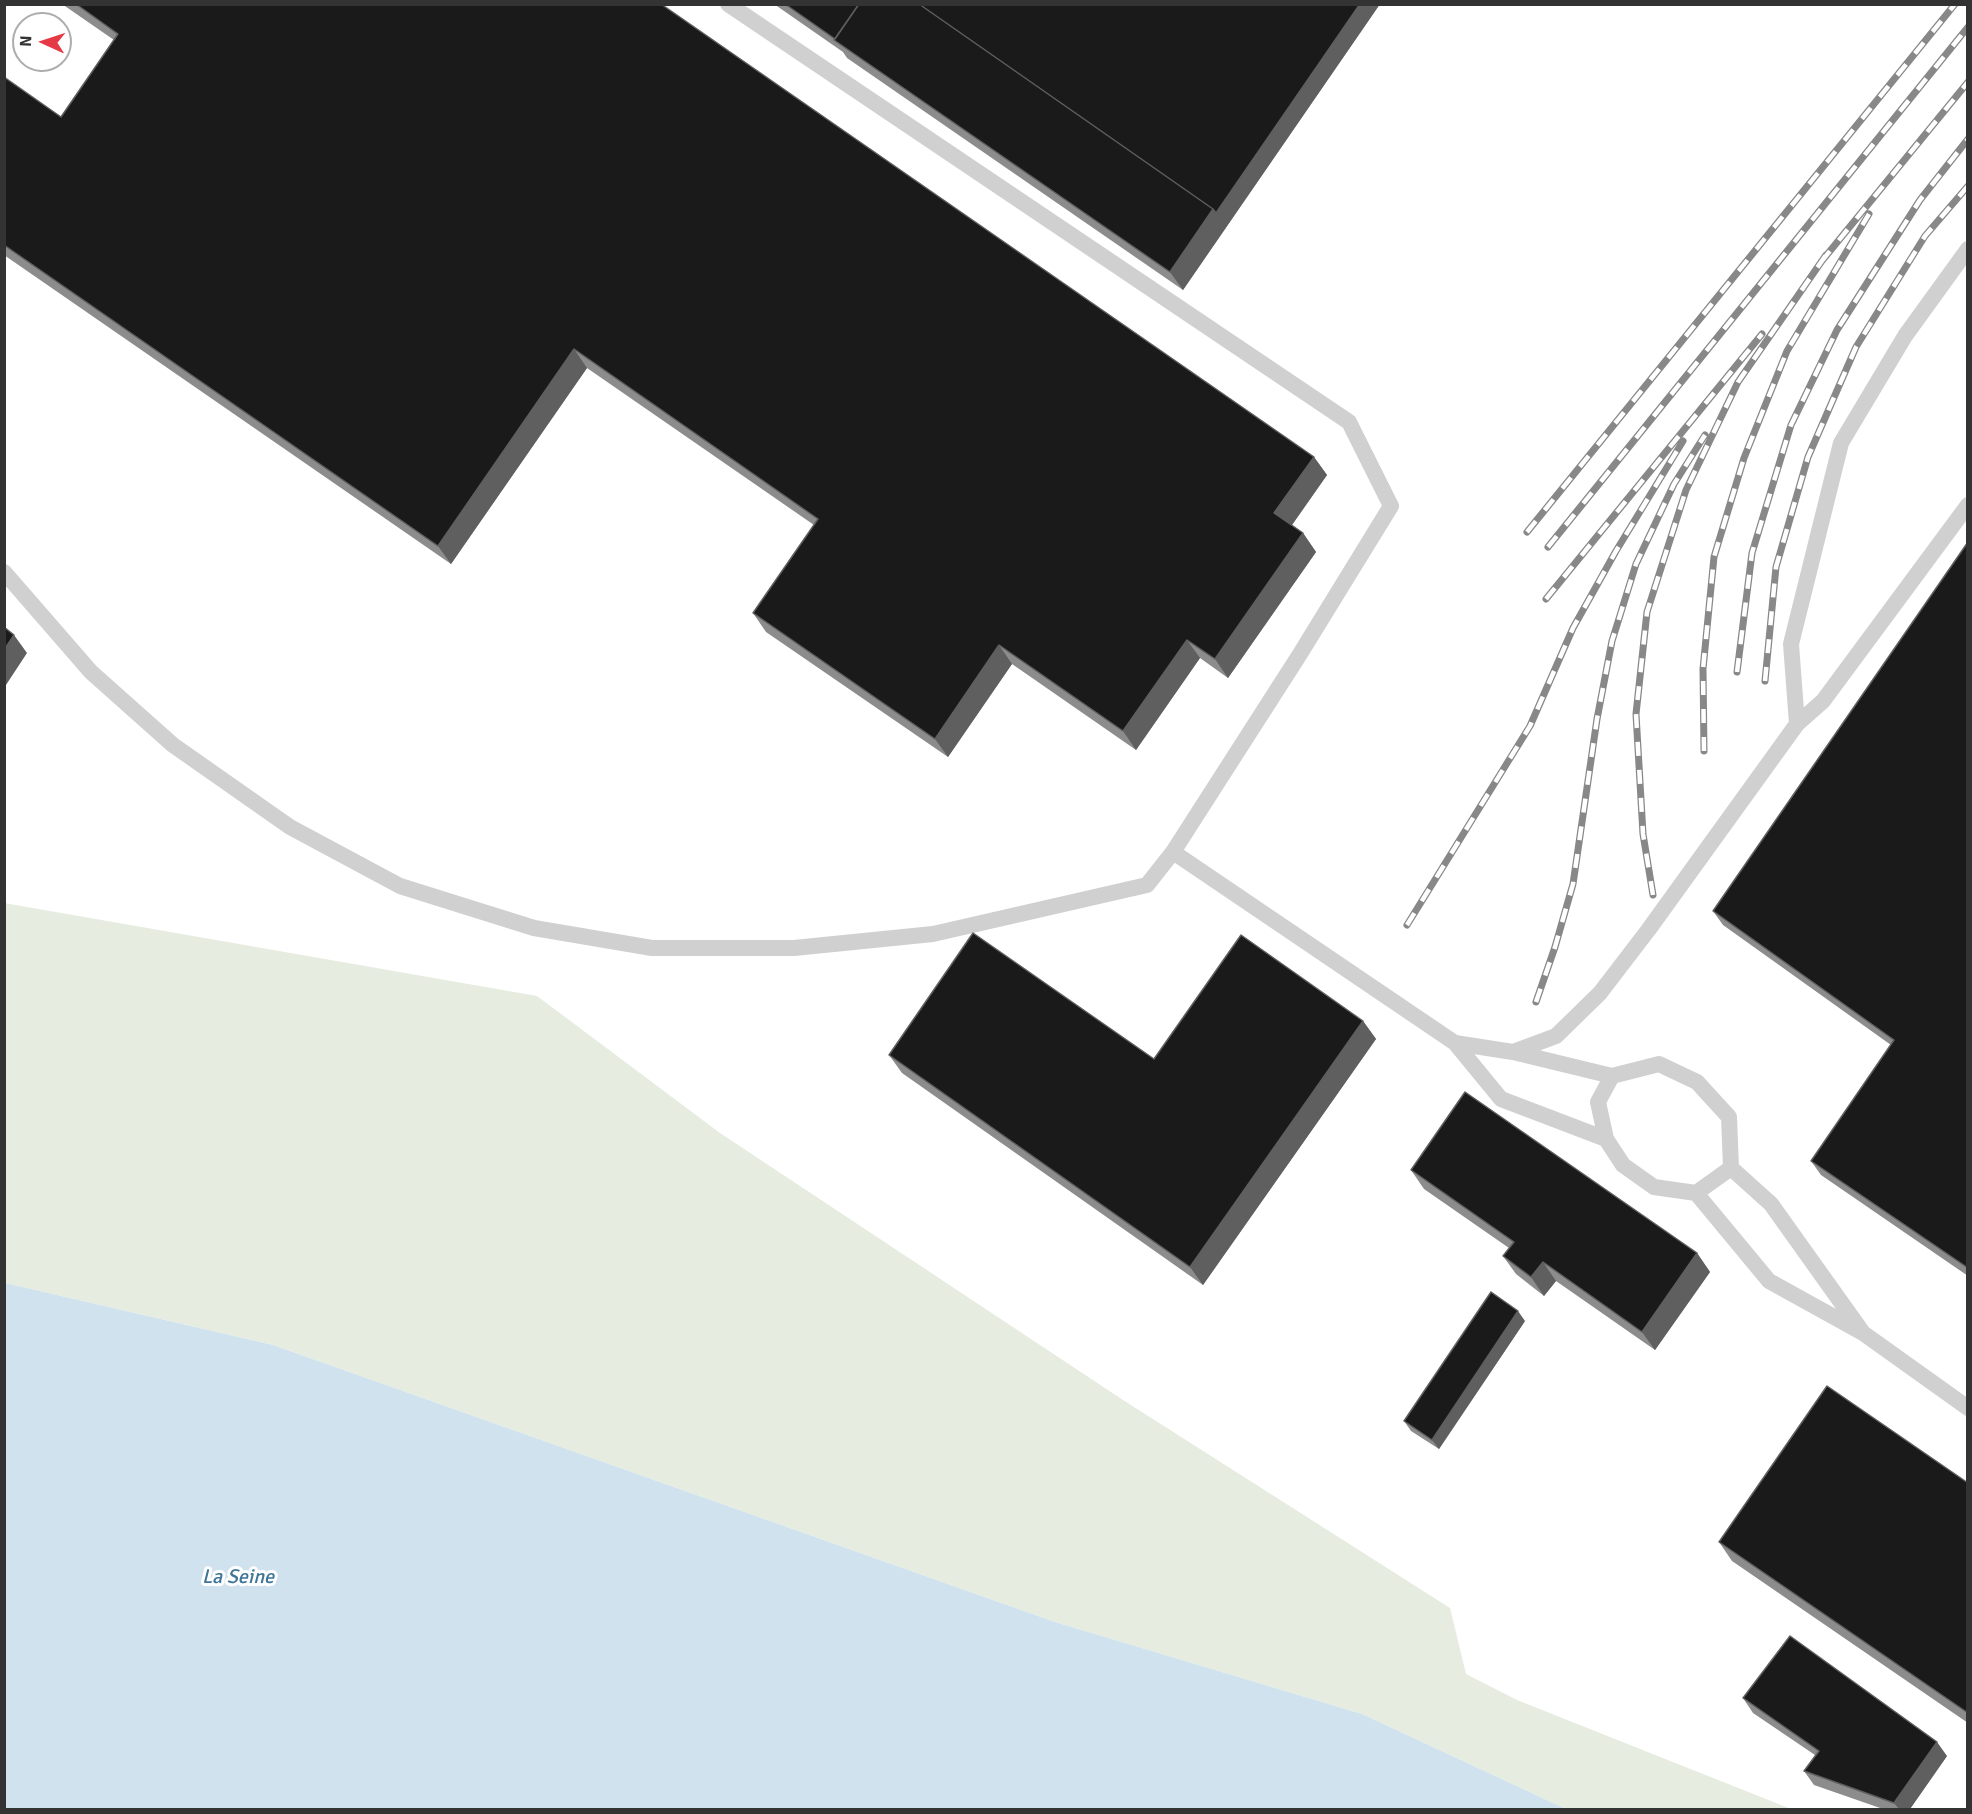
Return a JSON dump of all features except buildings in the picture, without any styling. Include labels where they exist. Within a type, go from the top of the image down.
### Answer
[{"type":"lane","points":[[4,572],[91,672],[173,745],[290,827],[400,886],[534,928],[652,948],[794,948],[933,934],[1147,885],[1173,852],[1300,654],[1391,506],[1349,423],[728,4]]},
{"type":"lane","points":[[1797,724],[1791,644],[1841,443],[1905,336],[1968,249]]},
{"type":"lane","points":[[1513,1052],[1556,1036],[1600,993],[1797,724],[1823,701],[1968,505]]},
{"type":"lane","points":[[1173,852],[1455,1043],[1501,1099],[1606,1139]]},
{"type":"lane","points":[[1455,1043],[1513,1052],[1612,1076],[1659,1064],[1697,1082],[1729,1117],[1731,1168],[1771,1204],[1863,1333]]},
{"type":"lane","points":[[1612,1076],[1598,1102],[1606,1139],[1623,1165],[1654,1187],[1696,1193],[1769,1281],[1863,1333],[1968,1407]]},
{"type":"lane","points":[[1696,1193],[1731,1168]]},
{"type":"shaded area","points":[[4,903],[537,996],[720,1133],[1123,1400],[1450,1608],[1466,1674],[1517,1700],[1791,1809],[1566,1809],[1362,1714],[1055,1622],[273,1345],[5,1283]]},
{"type":"water","name":"La Seine","points":[[5,1283],[273,1345],[1055,1622],[1362,1714],[1566,1809],[5,1809]]},
{"type":"railway","points":[[1527,532],[1955,4]]},
{"type":"railway","points":[[1548,547],[1968,27]]},
{"type":"railway","points":[[1821,262],[1968,82]]},
{"type":"railway","points":[[1737,672],[1752,553],[1791,425],[1837,330],[1920,200],[1968,139]]},
{"type":"railway","points":[[1765,681],[1776,567],[1808,457],[1856,347],[1925,236],[1968,186]]},
{"type":"railway","points":[[1704,751],[1703,669],[1714,557],[1744,458],[1787,351],[1869,214]]},
{"type":"railway","points":[[1653,895],[1643,834],[1636,714],[1647,612],[1686,490],[1738,382],[1826,255]]},
{"type":"railway","points":[[1546,599],[1762,334]]},
{"type":"railway","points":[[1536,1002],[1573,884],[1597,719],[1612,641],[1636,564],[1674,484],[1705,435]]},
{"type":"railway","points":[[1407,925],[1530,726],[1573,628],[1616,551],[1683,441]]}]
